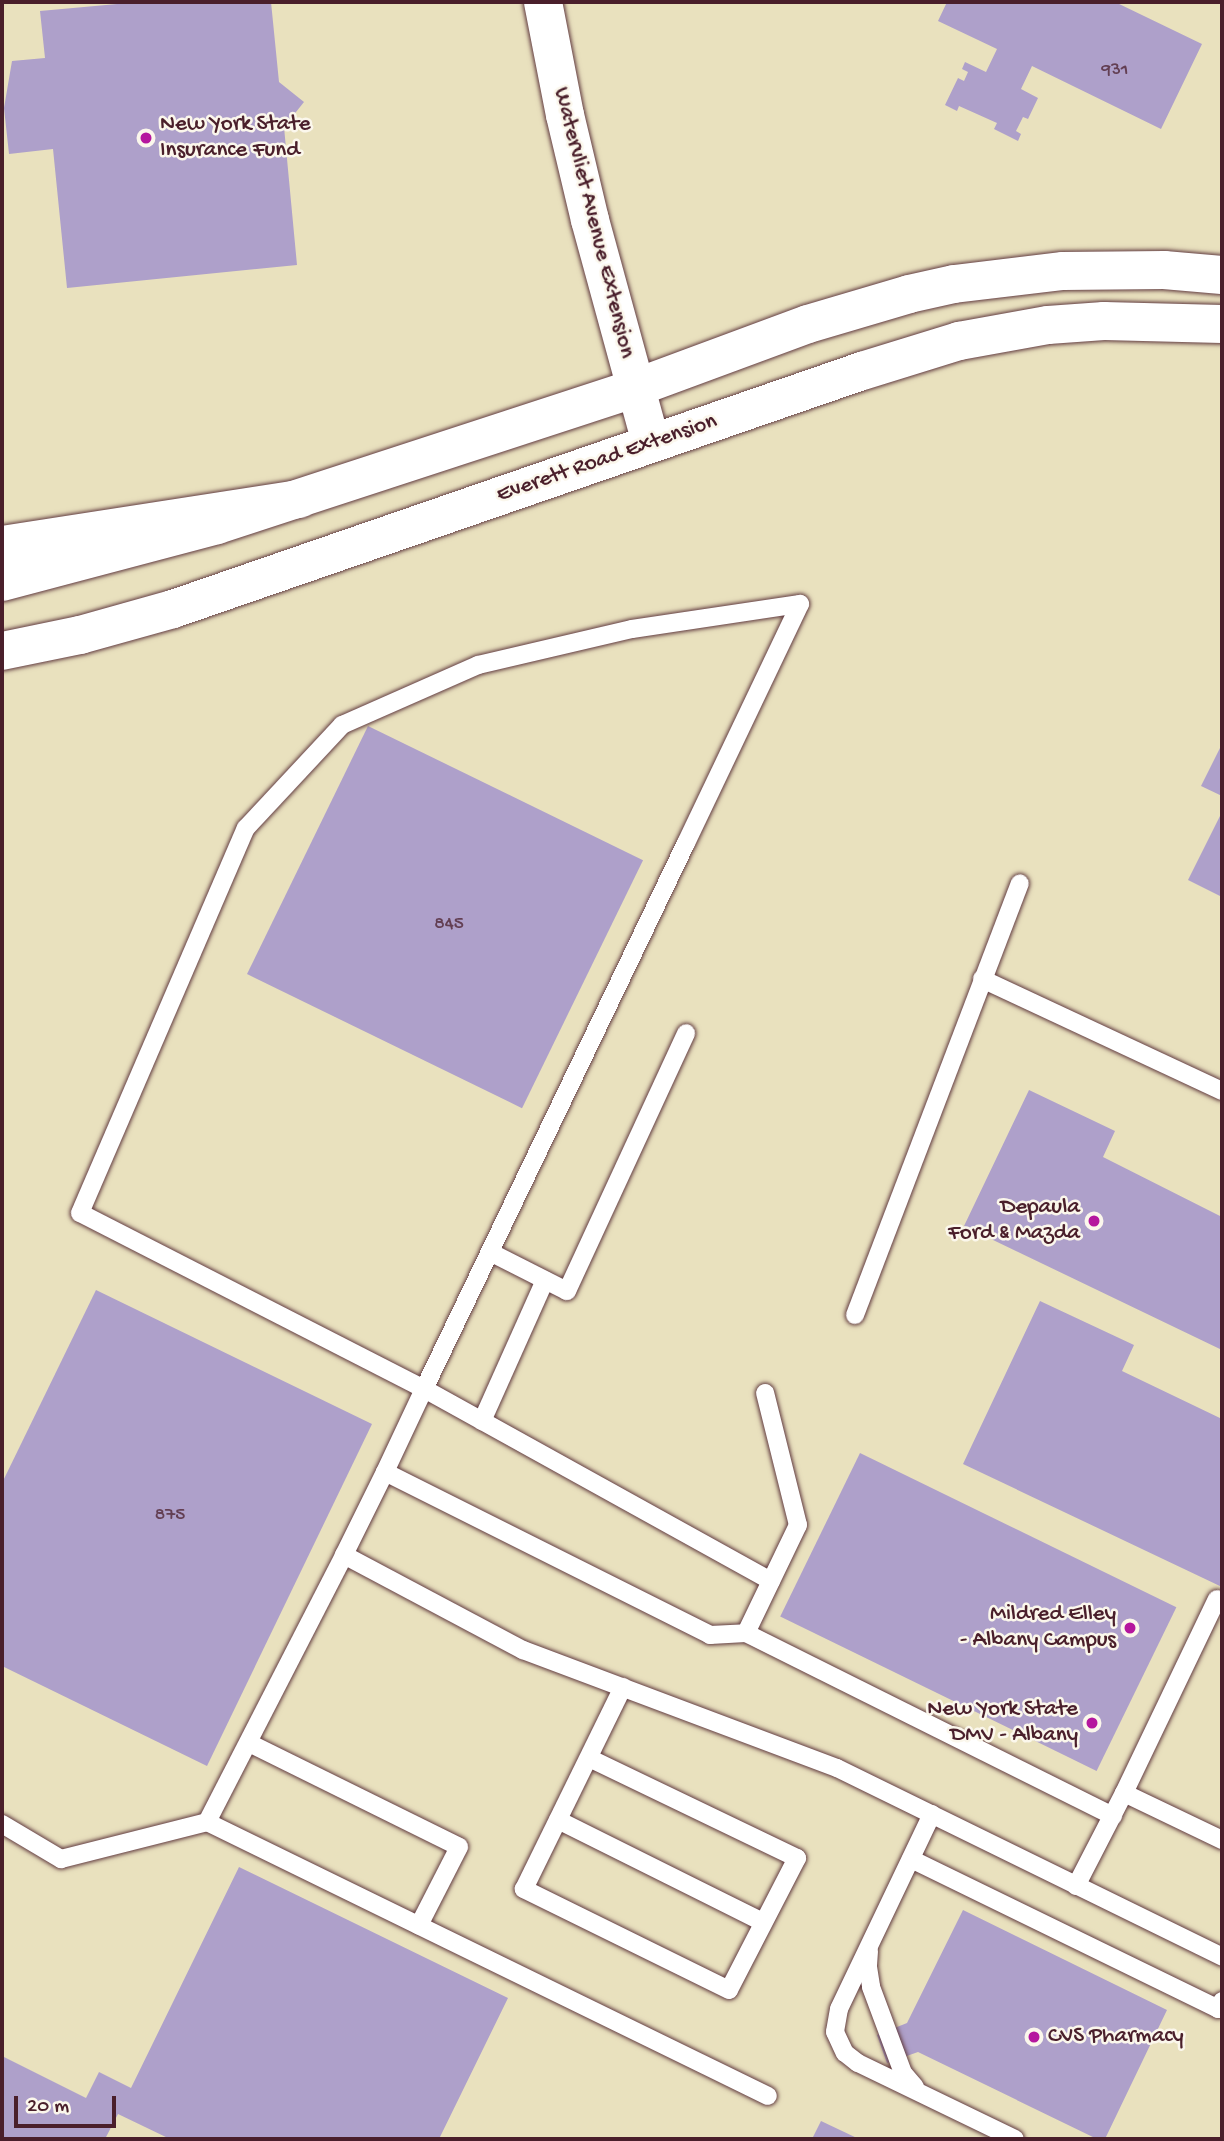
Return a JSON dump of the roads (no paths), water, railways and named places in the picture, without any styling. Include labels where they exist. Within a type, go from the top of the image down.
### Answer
[{"type":"main road","name":"Watervliet Avenue Extension","points":[[543,2],[568,128],[651,443]]},
{"type":"main road","points":[[2,582],[159,542],[299,499],[635,388],[878,302],[954,284],[1104,269],[1222,275]]},
{"type":"main road","name":"Everett Road Extension","points":[[2,651],[80,635],[173,609],[905,356],[997,333],[1104,321],[1222,324]]},
{"type":"main road","points":[[2,545],[299,499]]},
{"type":"lane","points":[[207,1822],[385,1472],[424,1389],[800,604],[632,629],[478,665],[342,725],[246,828],[80,1213],[424,1389],[771,1581]]},
{"type":"lane","points":[[855,1315],[1020,884]]},
{"type":"lane","points":[[982,979],[1222,1091]]},
{"type":"lane","points":[[490,1252],[567,1292],[686,1033]]},
{"type":"lane","points":[[482,1420],[545,1280]]},
{"type":"lane","points":[[746,1633],[798,1525],[765,1393]]},
{"type":"lane","points":[[385,1472],[710,1635],[746,1633],[1113,1815]]},
{"type":"lane","points":[[344,1555],[523,1650],[837,1768],[1222,1957]]},
{"type":"lane","points":[[1076,1886],[1217,1599]]},
{"type":"lane","points":[[589,1758],[797,1858],[729,1990],[524,1889],[623,1687]]},
{"type":"lane","points":[[249,1743],[459,1847],[419,1925]]},
{"type":"lane","points":[[1124,1793],[1222,1840]]},
{"type":"lane","points":[[932,1814],[836,2017],[837,2040],[845,2053],[858,2063],[1015,2139]]},
{"type":"lane","points":[[558,1820],[763,1922]]},
{"type":"lane","points":[[2,1824],[61,1859],[207,1822],[768,2096]]},
{"type":"lane","points":[[911,1859],[1220,2005]]},
{"type":"lane","points":[[873,1937],[868,1967],[876,1999],[904,2076],[931,2099]]},
{"type":"place","name":"New York State Insurance Fund","points":[[146,138]]},
{"type":"place","name":"Depaula Ford & Mazda","points":[[1094,1221]]},
{"type":"place","name":"Mildred Elley - Albany Campus","points":[[1130,1628]]},
{"type":"place","name":"New York State DMV - Albany","points":[[1092,1723]]},
{"type":"place","name":"CVS Pharmacy","points":[[1034,2037]]}]
